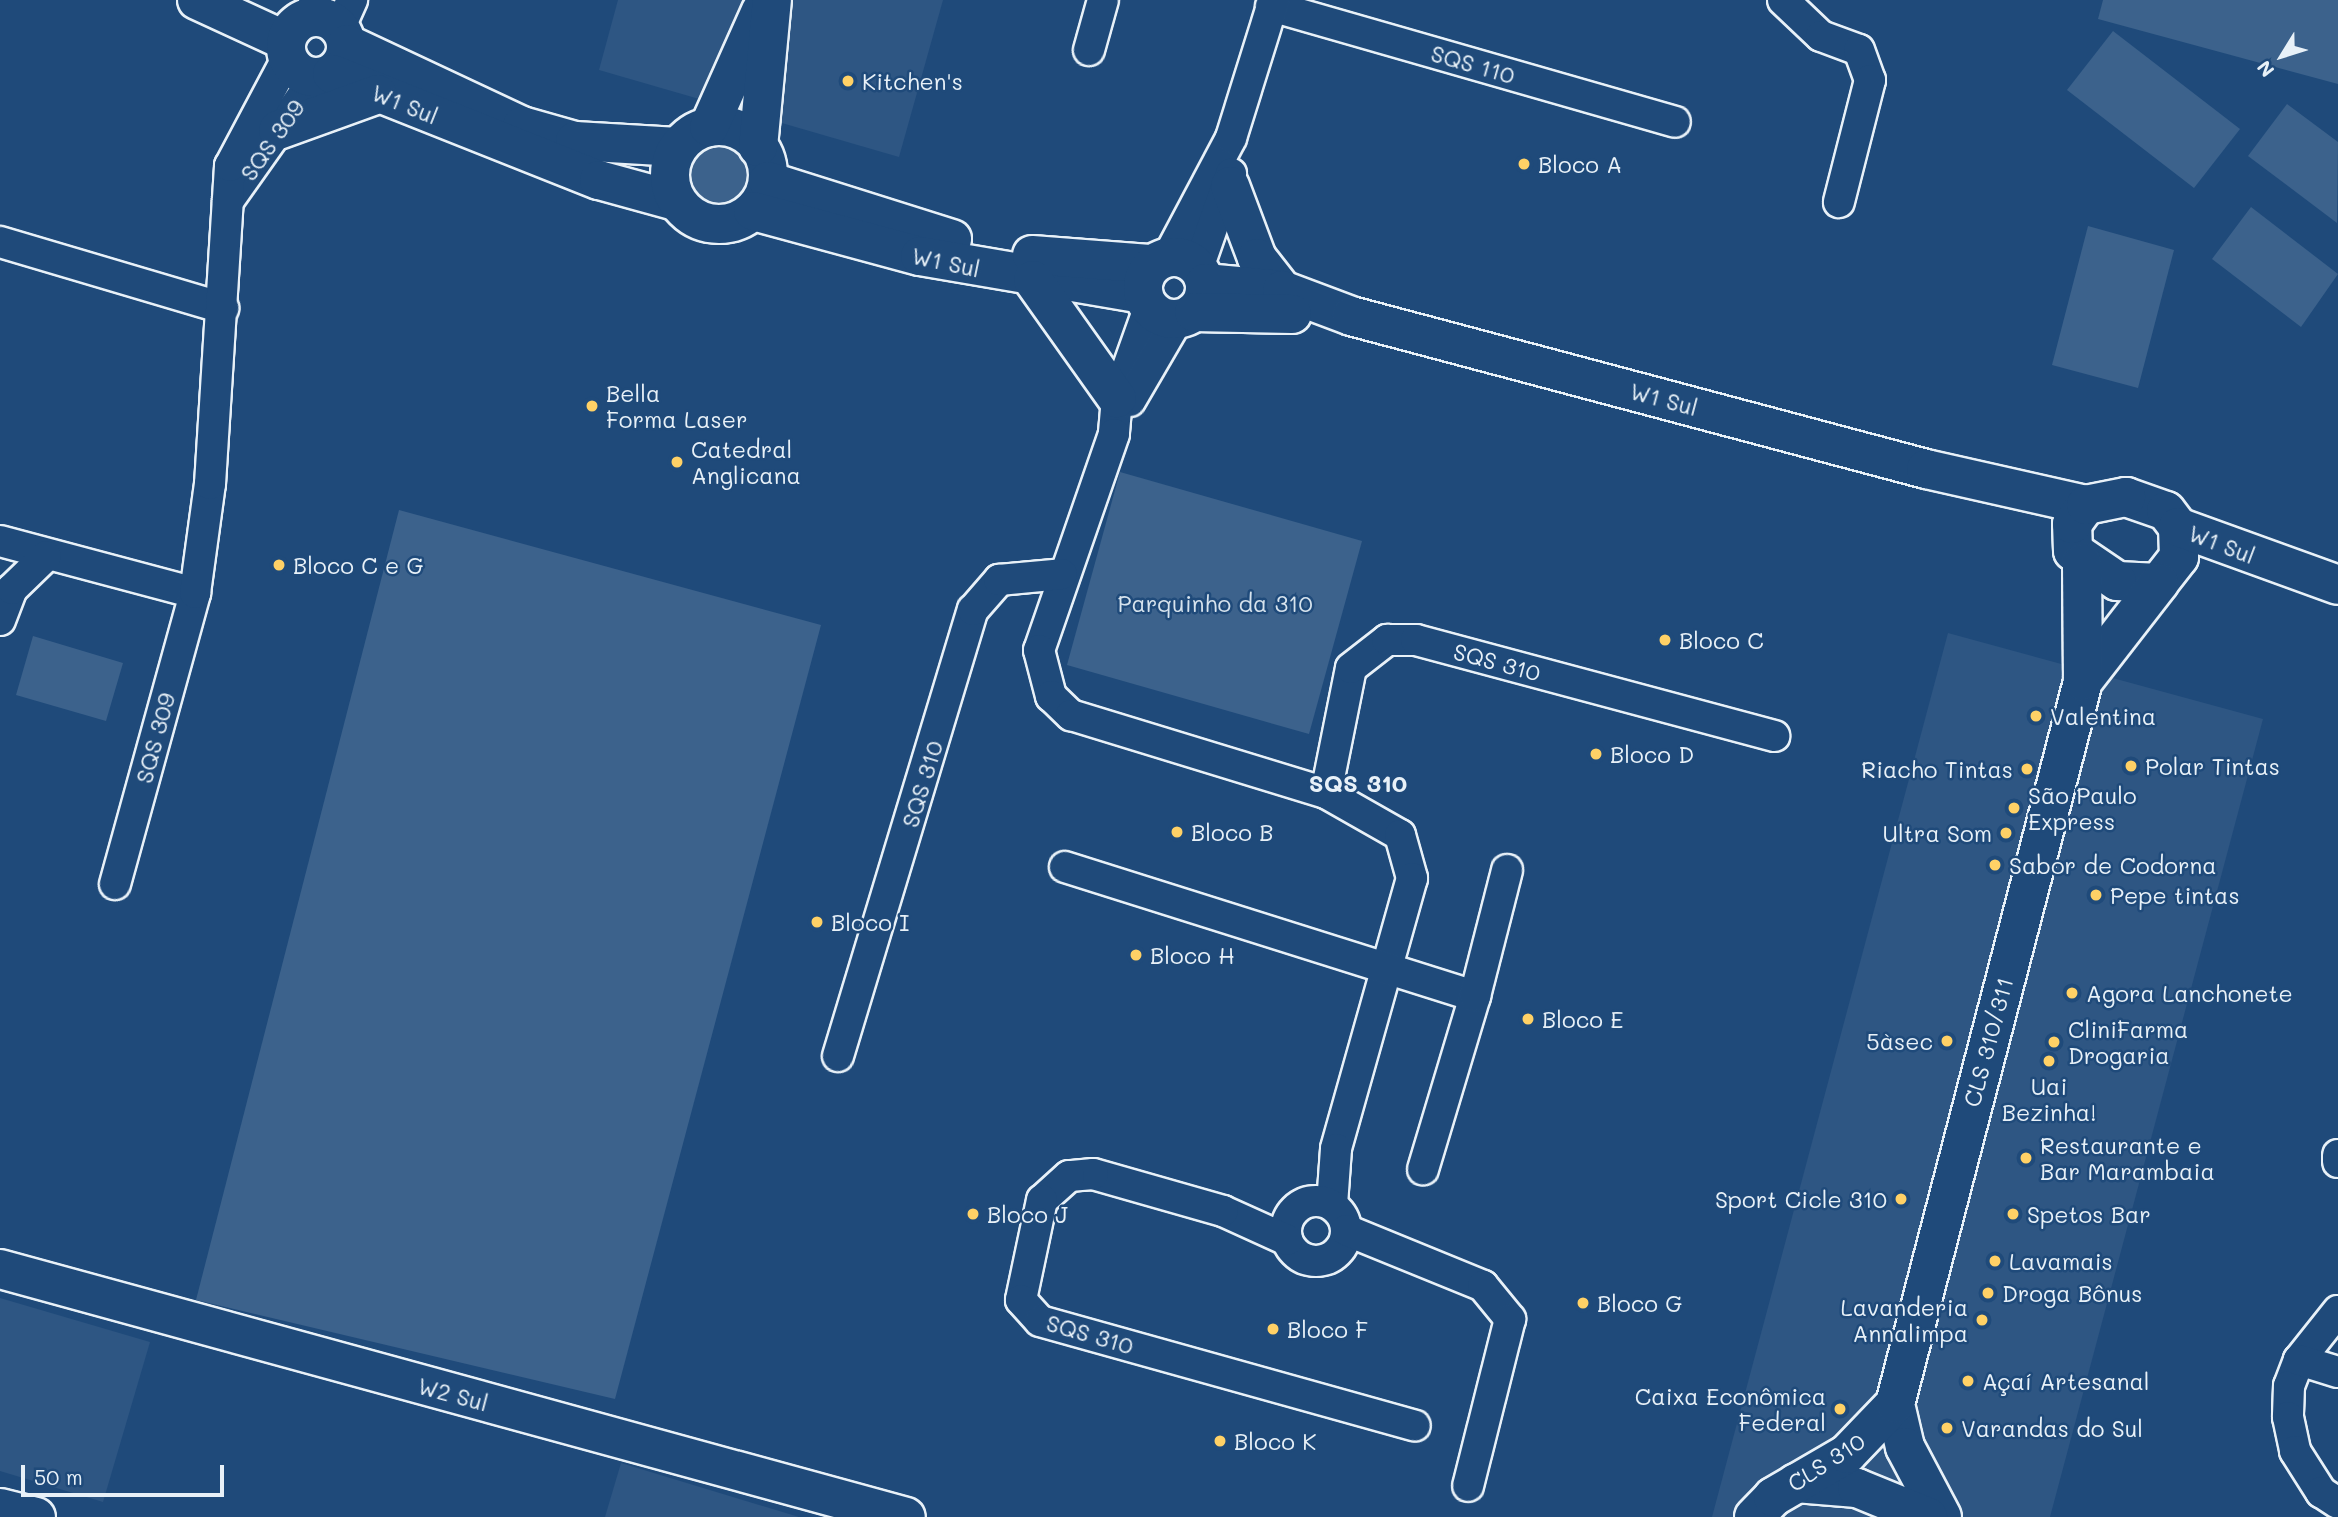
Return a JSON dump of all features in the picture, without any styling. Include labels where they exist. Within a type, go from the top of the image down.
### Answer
[{"type":"street","name":"W1 Sul","points":[[197,0],[318,37],[378,94],[599,180],[676,201]]},
{"type":"street","name":"W1 Sul","points":[[236,0],[522,126],[575,141],[694,137]]},
{"type":"street","points":[[766,0],[694,137],[670,174],[676,201],[706,223],[739,220],[760,179],[772,0]]},
{"type":"street","points":[[1089,50],[1103,0]]},
{"type":"street","points":[[1783,0],[1821,36],[1859,50],[1870,80],[1839,202]]},
{"type":"street","name":"SQS 110","points":[[1173,288],[1231,138],[1273,3],[1675,122]]},
{"type":"street","name":"SQS 309","points":[[228,201],[278,130],[318,37]]},
{"type":"street","name":"SQS 309","points":[[115,884],[195,593],[223,308],[230,166],[318,37]]},
{"type":"street","points":[[278,130],[378,94]]},
{"type":"street","points":[[694,137],[727,127],[760,179]]},
{"type":"street","name":"SQS 110","points":[[1173,288],[1230,186],[1231,138]]},
{"type":"street","name":"W1 Sul","points":[[760,179],[856,242],[1034,280],[1173,288],[1282,290],[1351,316]]},
{"type":"street","name":"W1 Sul","points":[[760,179],[926,234],[1043,257],[1173,288],[1351,316],[1977,481],[2086,505]]},
{"type":"street","points":[[1230,186],[1257,258],[1282,290]]},
{"type":"street","points":[[0,242],[223,308]]},
{"type":"street","points":[[1034,280],[1117,410]]},
{"type":"street","points":[[1173,288],[1117,410],[1039,650],[1051,696],[1071,715],[1326,793],[1377,817],[1400,835],[1410,855],[1412,878],[1316,1224]]},
{"type":"street","name":"W1 Sul","points":[[1977,481],[2078,557]]},
{"type":"street","points":[[2126,496],[2147,501],[2178,527],[2181,542],[2166,577],[2116,581],[2078,557],[2072,524],[2086,505],[2126,496]]},
{"type":"street","name":"W1 Sul","points":[[2178,527],[2338,585]]},
{"type":"street","points":[[0,541],[46,556],[195,593]]},
{"type":"street","points":[[0,620],[12,589],[46,556]]},
{"type":"street","name":"CLS 310/311","points":[[1895,1404],[2083,681],[2078,557]]},
{"type":"street","name":"W1 Sul","points":[[2166,577],[2267,561]]},
{"type":"street","name":"SQS 310","points":[[838,1056],[973,610],[999,580],[1062,574]]},
{"type":"street","name":"CLS 310/311","points":[[2083,681],[2166,577]]},
{"type":"street","name":"SQS 310","points":[[1326,793],[1351,668],[1387,640],[1416,640],[1774,736]]},
{"type":"street","points":[[1065,867],[1475,996]]},
{"type":"street","points":[[1423,1169],[1475,996],[1507,870]]},
{"type":"street","points":[[2338,1156],[2338,1162]]},
{"type":"street","name":"SQS 310","points":[[1415,1426],[1040,1321],[1025,1309],[1020,1290],[1042,1200],[1069,1176],[1093,1174],[1223,1211],[1316,1224],[1483,1286],[1510,1319],[1510,1338],[1468,1486]]},
{"type":"street","name":"W2 Sul","points":[[0,1269],[906,1517]]},
{"type":"street","points":[[2338,1311],[2299,1360],[2289,1386],[2295,1451],[2321,1492],[2338,1503]]},
{"type":"street","points":[[2299,1360],[2338,1371]]},
{"type":"street","points":[[1895,1404],[1905,1447],[1942,1517]]},
{"type":"street","name":"CLS 310","points":[[1754,1517],[1796,1483],[1847,1454],[1895,1404]]},
{"type":"street","points":[[1796,1483],[1857,1488],[1928,1517]]},
{"type":"street","points":[[0,1508],[36,1517]]},
{"type":"shaded area","points":[[618,0],[943,0],[899,157],[599,70]]},
{"type":"shaded area","points":[[1948,633],[2263,719],[2050,1517],[1712,1517]]},
{"type":"shaded area","points":[[0,1298],[150,1342],[103,1502],[0,1471]]},
{"type":"shaded area","points":[[621,1463],[799,1517],[605,1517]]},
{"type":"green space","points":[[2103,0],[2338,0],[2338,84],[2098,19]]},
{"type":"green space","points":[[2113,31],[2240,129],[2194,188],[2067,90]]},
{"type":"green space","points":[[2287,104],[2338,142],[2337,223],[2248,156]]},
{"type":"green space","points":[[719,135],[735,139],[748,147],[756,160],[760,176],[756,192],[748,205],[735,213],[719,217],[703,213],[690,205],[682,192],[678,176],[682,160],[690,147],[703,139]]},
{"type":"green space","points":[[2251,207],[2338,274],[2301,327],[2212,259]]},
{"type":"green space","points":[[2088,226],[2174,250],[2138,388],[2052,365]]},
{"type":"green space","name":"Parquinho da 310","points":[[1120,472],[1362,541],[1309,734],[1067,665]]},
{"type":"green space","points":[[399,510],[821,625],[615,1399],[196,1300]]},
{"type":"green space","points":[[33,636],[123,663],[106,721],[16,695]]},
{"type":"place","name":"Kitchen's","points":[[848,81]]},
{"type":"place","name":"Bloco A","points":[[1524,164]]},
{"type":"place","name":"Bella Forma Laser","points":[[592,406]]},
{"type":"place","name":"Catedral Anglicana","points":[[677,462]]},
{"type":"place","name":"Bloco C e G","points":[[279,565]]},
{"type":"place","name":"Bloco C","points":[[1665,640]]},
{"type":"place","name":"Valentina","points":[[2036,716]]},
{"type":"place","name":"Bloco D","points":[[1596,754]]},
{"type":"place","name":"Polar Tintas","points":[[2131,766]]},
{"type":"place","name":"Riacho Tintas","points":[[2027,769]]},
{"type":"place","name":"São Paulo Express","points":[[2014,808]]},
{"type":"place","name":"Bloco B","points":[[1177,832]]},
{"type":"place","name":"Ultra Som","points":[[2006,833]]},
{"type":"place","name":"Sabor de Codorna","points":[[1995,865]]},
{"type":"place","name":"Pepe tintas","points":[[2096,895]]},
{"type":"place","name":"Bloco I","points":[[817,922]]},
{"type":"place","name":"Bloco H","points":[[1136,955]]},
{"type":"place","name":"Agora Lanchonete","points":[[2072,993]]},
{"type":"place","name":"Bloco E","points":[[1528,1019]]},
{"type":"place","name":"5àsec","points":[[1947,1041]]},
{"type":"place","name":"CliniFarma Drogaria","points":[[2054,1042]]},
{"type":"place","name":"Uai Bezinha!","points":[[2049,1061]]},
{"type":"place","name":"Restaurante e Bar Marambaia","points":[[2026,1158]]},
{"type":"place","name":"Sport Cicle 310","points":[[1901,1199]]},
{"type":"place","name":"Bloco J","points":[[973,1214]]},
{"type":"place","name":"Spetos Bar","points":[[2013,1214]]},
{"type":"place","name":"Lavamais","points":[[1995,1261]]},
{"type":"place","name":"Droga Bônus","points":[[1988,1293]]},
{"type":"place","name":"Bloco G","points":[[1583,1303]]},
{"type":"place","name":"Lavanderia Annalimpa","points":[[1982,1320]]},
{"type":"place","name":"Bloco F","points":[[1273,1329]]},
{"type":"place","name":"Açaí Artesanal","points":[[1968,1381]]},
{"type":"place","name":"Caixa Econômica Federal","points":[[1840,1409]]},
{"type":"place","name":"Varandas do Sul","points":[[1947,1428]]},
{"type":"place","name":"Bloco K","points":[[1220,1441]]},
{"type":"district","name":"SQS 310","points":[[1358,783]]}]
